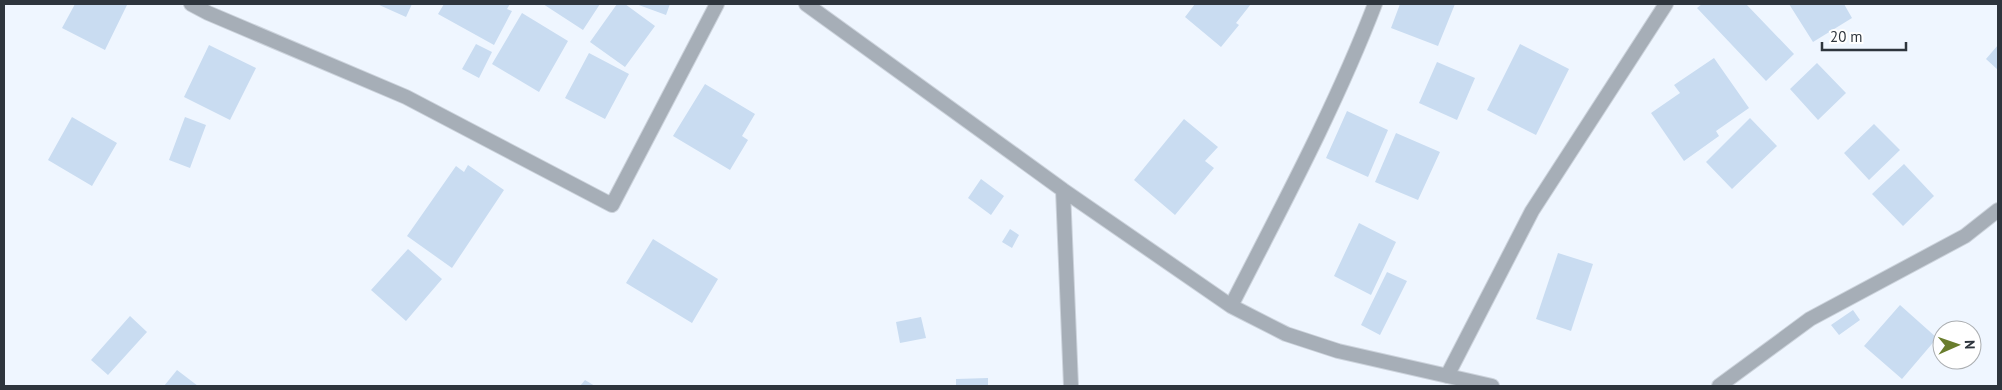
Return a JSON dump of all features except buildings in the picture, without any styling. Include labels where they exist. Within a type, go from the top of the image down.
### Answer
[{"type":"street","points":[[191,4],[406,97],[612,205],[717,4]]},
{"type":"street","points":[[806,4],[1062,190],[1231,306],[1286,334],[1338,351],[1492,386]]},
{"type":"street","points":[[1231,306],[1354,60],[1375,4]]},
{"type":"street","points":[[1447,376],[1532,210],[1666,4]]},
{"type":"street","points":[[1062,190],[1071,386]]},
{"type":"street","points":[[1719,386],[1810,318],[1965,236],[1998,210]]}]
